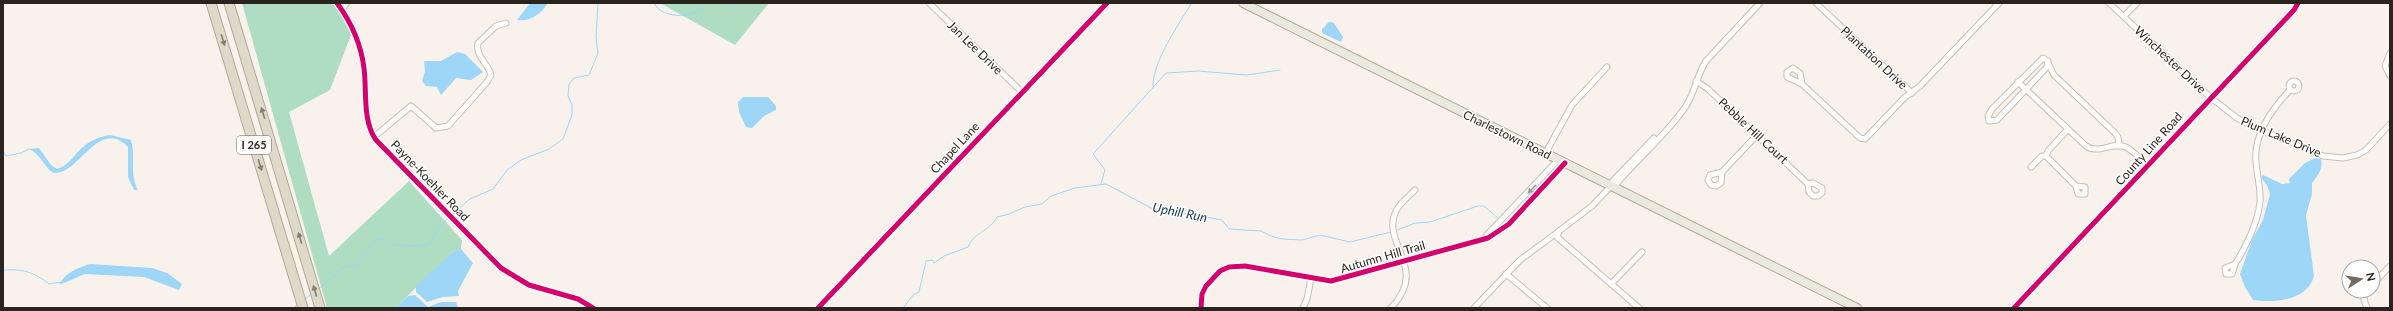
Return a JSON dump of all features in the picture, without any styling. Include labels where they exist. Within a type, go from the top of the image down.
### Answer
[{"type":"highway","name":"I 265","points":[[211,3],[303,308]]},
{"type":"highway","name":"I 265","points":[[229,3],[320,307]]},
{"type":"main road","name":"Charlestown Road","points":[[1243,3],[1857,308]]},
{"type":"street","name":"Payne-Koehler Road","points":[[337,3],[351,25],[361,54],[369,123],[374,137],[488,256],[511,276],[529,285],[578,299],[593,308]]},
{"type":"street","points":[[342,9],[347,3]]},
{"type":"street","name":"Jan Lee Drive","points":[[930,3],[1022,92]]},
{"type":"street","name":"Chapel Lane","points":[[818,308],[1107,3]]},
{"type":"street","points":[[1639,308],[1558,239],[1557,233],[1592,206],[1662,134],[1687,105],[1696,81],[1706,61],[1760,3]]},
{"type":"street","name":"Plantation Drive","points":[[1816,3],[1912,93],[1998,3]]},
{"type":"street","name":"Winchester Drive","points":[[2110,3],[2210,97],[2232,115]]},
{"type":"street","points":[[2124,16],[2137,3]]},
{"type":"street","name":"County Line Road","points":[[2014,308],[2148,166],[2210,97],[2294,10],[2298,3]]},
{"type":"street","points":[[374,137],[411,106],[436,128],[448,126],[487,82],[490,75],[488,66],[479,55],[478,43],[496,26],[506,23]]},
{"type":"street","points":[[2390,53],[2385,66],[2390,76]]},
{"type":"street","points":[[2048,63],[1997,120],[1989,121],[1989,113],[2041,59],[2045,58],[2048,63],[2054,75],[2115,133],[2118,138],[2119,146]]},
{"type":"street","points":[[1545,154],[1572,105],[1607,67]]},
{"type":"street","name":"Pebble Hill Court","points":[[1696,81],[1708,89],[1808,184]]},
{"type":"street","points":[[2018,82],[2067,130],[2089,149],[2097,150],[2119,146],[2130,150],[2148,166]]},
{"type":"street","points":[[1802,84],[1862,139],[1867,138],[1912,93]]},
{"type":"street","points":[[2235,264],[2249,235],[2260,204],[2255,157],[2259,140],[2273,109],[2290,90]]},
{"type":"street","name":"Plum Lake Drive","points":[[2232,115],[2252,126],[2263,129],[2323,156],[2342,158],[2357,155],[2366,150],[2390,124]]},
{"type":"street","points":[[2046,156],[2048,151],[2067,130]]},
{"type":"street","points":[[1722,172],[1757,135]]},
{"type":"street","points":[[2031,167],[2042,156],[2046,156]]},
{"type":"street","points":[[2046,156],[2076,186]]},
{"type":"street","name":"Autumn Hill Trail","points":[[1201,308],[1204,290],[1216,274],[1229,266],[1245,266],[1311,278],[1338,280],[1484,239],[1496,234],[1509,224],[1562,162]]},
{"type":"street","points":[[1403,262],[1394,220],[1399,206],[1415,190]]},
{"type":"street","points":[[1474,308],[1523,256],[1567,226]]},
{"type":"street","points":[[1611,284],[1642,252]]},
{"type":"street","name":"Autumn Hill Trail","points":[[1390,308],[1405,288],[1407,279],[1403,262]]},
{"type":"street","points":[[2381,276],[2390,266]]},
{"type":"street","points":[[1506,274],[1547,308]]},
{"type":"street","points":[[1302,308],[1307,300],[1311,278]]},
{"type":"green space","points":[[242,3],[342,3],[351,35],[330,90],[289,112],[329,256],[409,181],[462,240],[461,249],[454,251],[395,308],[327,308]]},
{"type":"green space","points":[[660,3],[769,3],[735,45]]},
{"type":"water","points":[[530,3],[548,3],[539,14],[526,20],[517,20]]},
{"type":"water","points":[[1329,22],[1334,23],[1343,37],[1341,42],[1322,33],[1322,29]]},
{"type":"water","points":[[457,52],[465,54],[483,72],[471,80],[456,78],[441,95],[437,87],[426,86],[422,81],[425,71],[424,61],[441,61]]},
{"type":"water","points":[[743,97],[768,97],[776,106],[776,110],[764,116],[752,128],[746,127],[739,112],[738,102]]},
{"type":"water","points":[[110,135],[131,140],[133,171],[135,184],[138,190],[134,190],[128,177],[128,147],[118,140],[108,139],[98,142],[64,171],[55,173],[49,170],[37,155],[29,149],[39,148],[51,165],[57,169],[68,163],[89,142]]},
{"type":"water","points":[[2315,158],[2321,159],[2321,166],[2320,172],[2312,183],[2312,194],[2306,215],[2314,276],[2305,291],[2297,295],[2280,300],[2253,300],[2245,287],[2240,274],[2252,240],[2263,220],[2270,194],[2267,185],[2261,178],[2263,175],[2282,184],[2290,183],[2289,179],[2305,163]]},
{"type":"water","points":[[461,249],[473,263],[458,291],[459,296],[443,297],[427,302],[416,292],[416,286],[454,251]]},
{"type":"water","points":[[90,264],[152,268],[167,273],[182,284],[179,290],[144,277],[85,274],[59,285],[72,271]]},
{"type":"water","points":[[415,295],[428,307],[441,302],[456,302],[458,308],[395,308],[408,296]]},
{"type":"waterway","points":[[451,215],[470,199],[493,189],[507,170],[521,160],[549,149],[563,139],[572,115],[572,105],[568,96],[569,84],[574,78],[589,75],[598,53],[596,37],[598,3]]},
{"type":"waterway","points":[[654,3],[658,9],[672,15],[695,12],[702,8],[706,3]]},
{"type":"waterway","points":[[729,3],[731,6],[739,3]]},
{"type":"waterway","points":[[1153,88],[1156,68],[1161,56],[1191,4]]},
{"type":"waterway","points":[[1101,184],[1105,170],[1093,154],[1166,73],[1198,71],[1247,75],[1280,70]]},
{"type":"waterway","points":[[3,151],[6,156],[21,153],[29,149]]},
{"type":"waterway","name":"Uphill Run","points":[[903,308],[914,294],[919,292],[926,261],[932,260],[934,263],[944,256],[968,247],[970,242],[991,225],[997,217],[1009,214],[1025,207],[1042,204],[1051,196],[1075,188],[1106,184],[1153,209],[1162,209],[1222,220],[1229,229],[1261,231],[1282,239],[1302,240],[1320,235],[1350,242],[1391,232]]},
{"type":"waterway","name":"Uphill Run","points":[[1397,230],[1415,223],[1430,222],[1478,206],[1484,206],[1499,219]]},
{"type":"waterway","points":[[318,289],[333,277],[342,267],[355,266],[375,240],[386,238],[393,245],[420,246],[431,243],[436,231],[449,217]]},
{"type":"waterway","points":[[3,270],[27,272],[37,276],[49,284],[61,282]]},
{"type":"waterway","points":[[304,300],[311,294]]},
{"type":"waterway","points":[[294,308],[298,304]]},
{"type":"cycle path","points":[[337,3],[351,26],[363,59],[367,114],[376,140],[501,268],[529,285],[578,299],[593,308]]},
{"type":"cycle path","points":[[818,308],[1107,3]]},
{"type":"cycle path","points":[[2014,308],[2294,10],[2298,3]]},
{"type":"cycle path","points":[[1201,308],[1202,294],[1206,286],[1220,271],[1229,267],[1245,266],[1331,281],[1488,238],[1509,224],[1565,163]]}]
